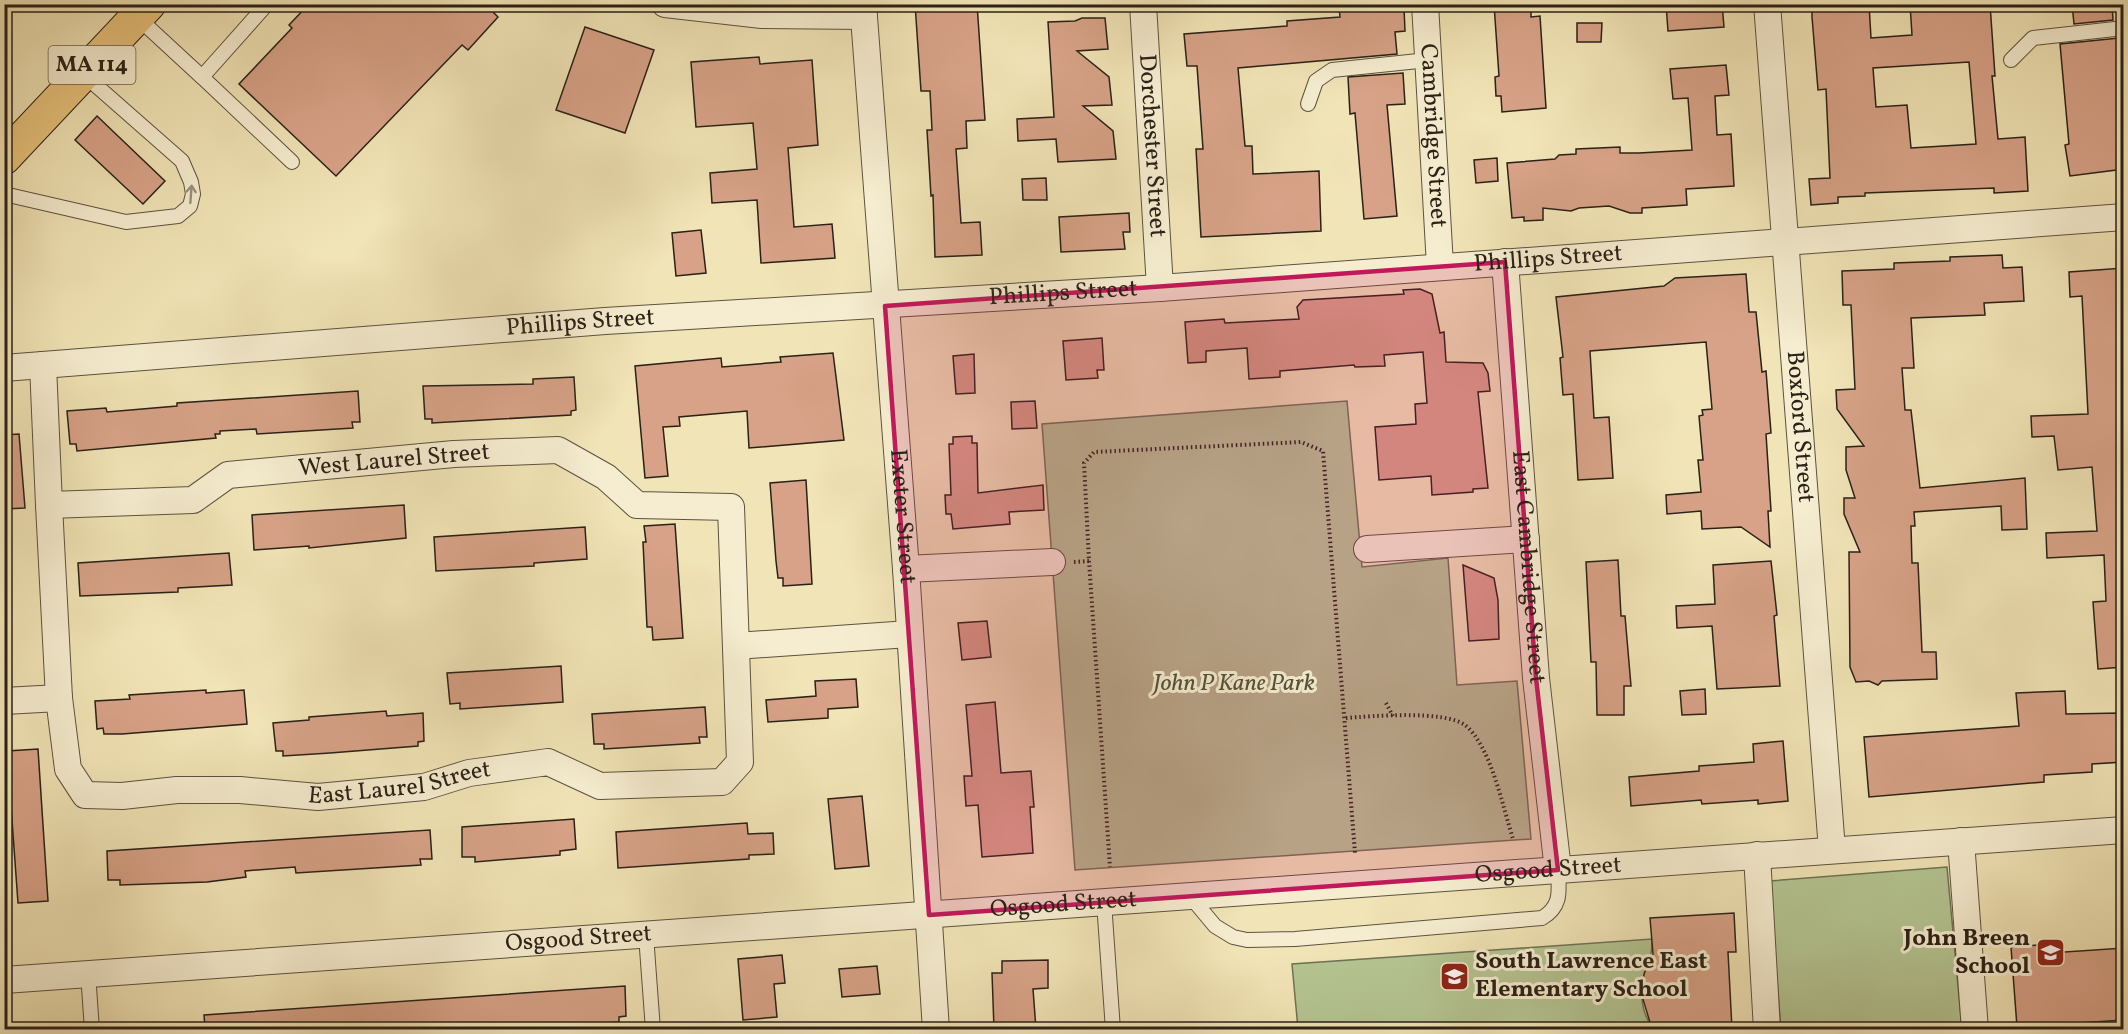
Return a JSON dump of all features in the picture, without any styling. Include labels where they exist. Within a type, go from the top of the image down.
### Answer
[{"type":"main road","name":"MA 114","points":[[4,158],[143,11]]},
{"type":"street","points":[[665,4],[762,15],[864,10]]},
{"type":"street","name":"Dorchester Street","points":[[1143,4],[1160,288]]},
{"type":"street","name":"Cambridge Street","points":[[1425,4],[1440,266]]},
{"type":"street","name":"Boxford Street","points":[[1767,4],[1832,850]]},
{"type":"street","name":"Exeter Street","points":[[864,10],[906,569],[936,1029]]},
{"type":"street","name":"Phillips Street","points":[[4,368],[604,321],[1160,288],[2124,217]]},
{"type":"street","name":"East Cambridge Street","points":[[1505,262],[1536,678],[1558,870]]},
{"type":"street","points":[[4,701],[59,698],[44,365]]},
{"type":"street","name":"West Laurel Street","points":[[50,505],[193,500],[228,475],[454,454],[558,450],[606,477],[638,505],[730,507],[736,646]]},
{"type":"street","points":[[1367,549],[1526,539]]},
{"type":"street","points":[[906,569],[1052,562]]},
{"type":"street","points":[[736,646],[909,634]]},
{"type":"street","name":"East Laurel Street","points":[[59,698],[68,769],[85,795],[122,796],[177,790],[248,790],[318,797],[424,787],[469,773],[548,762],[600,786],[722,782],[740,762],[736,646]]},
{"type":"street","name":"Osgood Street","points":[[4,980],[2124,830]]},
{"type":"street","points":[[1962,842],[1975,1029]]},
{"type":"street","points":[[1757,855],[1767,1029]]},
{"type":"lane","points":[[202,77],[267,4]]},
{"type":"lane","points":[[143,11],[202,77],[292,162]]},
{"type":"lane","points":[[2011,60],[2033,38],[2124,28]]},
{"type":"lane","points":[[1308,104],[1316,81],[1332,70],[1428,60]]},
{"type":"lane","points":[[4,194],[126,222],[178,216],[190,206],[193,194],[191,182],[182,161],[83,74]]},
{"type":"lane","points":[[1190,896],[1215,926],[1233,937],[1247,940],[1295,939],[1542,918],[1553,911],[1559,900],[1558,870]]},
{"type":"lane","points":[[1104,902],[1113,1029]]},
{"type":"lane","points":[[646,934],[653,1029]]},
{"type":"lane","points":[[88,973],[92,1029]]},
{"type":"path","points":[[4,91],[10,84]]},
{"type":"path","points":[[1110,867],[1084,463],[1094,452],[1301,442],[1323,451],[1356,853]]},
{"type":"path","points":[[1052,562],[1089,561]]},
{"type":"path","points":[[1386,703],[1393,716]]},
{"type":"path","points":[[1346,718],[1393,716],[1442,718],[1464,724],[1479,741],[1490,764],[1514,839]]},
{"type":"highlighted area","points":[[1505,262],[1536,678],[1558,870],[929,915],[885,306]]},
{"type":"green space","name":"John P Kane Park","points":[[1347,401],[1362,567],[1448,558],[1457,685],[1517,681],[1531,839],[1075,870],[1042,424]]},
{"type":"green space","points":[[1947,867],[1962,1029],[1781,1029],[1769,881]]},
{"type":"green space","points":[[1652,939],[1652,951],[1642,993],[1646,1016],[1653,1029],[1298,1029],[1292,964]]},
{"type":"building","points":[[309,4],[485,4],[498,17],[468,50],[462,45],[336,176],[239,84],[292,28],[289,25]]},
{"type":"building","points":[[915,4],[977,4],[985,120],[966,121],[967,148],[956,149],[961,223],[980,222],[982,255],[935,257],[933,195],[931,196],[927,130],[932,130],[930,91],[921,91]]},
{"type":"building","points":[[1396,4],[1396,9],[1404,8],[1405,31],[1395,32],[1397,54],[1238,68],[1245,146],[1252,146],[1253,174],[1319,171],[1321,231],[1201,237],[1196,149],[1203,149],[1197,66],[1187,66],[1184,34],[1287,26],[1287,21],[1340,17],[1339,7]]},
{"type":"building","points":[[1494,4],[1531,4],[1531,17],[1540,16],[1546,108],[1502,112],[1501,96],[1496,96],[1495,77],[1499,76]]},
{"type":"building","points":[[1666,4],[1722,4],[1724,27],[1668,31]]},
{"type":"building","points":[[1827,4],[1869,4],[1871,38],[1912,35],[1910,4],[1990,4],[1995,76],[1992,76],[1998,139],[2025,137],[2028,191],[1994,193],[1994,188],[1865,193],[1865,196],[1838,197],[1838,203],[1811,205],[1809,179],[1830,178],[1826,89],[1818,90],[1812,7]],"holes":[[[1969,62],[1976,144],[1911,148],[1907,105],[1876,107],[1873,68]]]},
{"type":"building","points":[[2072,4],[2112,4],[2113,20],[2074,24]]},
{"type":"building","points":[[1082,18],[1105,18],[1108,49],[1077,51],[1109,77],[1112,105],[1083,106],[1113,131],[1116,159],[1058,162],[1056,139],[1018,141],[1017,119],[1054,117],[1048,22],[1075,21]]},
{"type":"building","points":[[1577,23],[1602,23],[1601,42],[1577,42]]},
{"type":"building","points":[[585,27],[654,50],[625,133],[556,110]]},
{"type":"building","points":[[2119,38],[2124,169],[2070,176],[2065,145],[2069,144],[2060,44]]},
{"type":"building","points":[[759,57],[760,64],[812,60],[818,145],[788,148],[794,227],[832,224],[835,258],[761,263],[757,200],[712,203],[710,173],[757,169],[753,123],[696,127],[691,62]]},
{"type":"building","points":[[1726,65],[1729,95],[1715,96],[1717,135],[1731,134],[1734,186],[1686,189],[1687,205],[1642,208],[1642,213],[1630,213],[1609,206],[1579,208],[1571,211],[1543,208],[1543,220],[1524,221],[1524,217],[1512,218],[1507,163],[1555,159],[1559,155],[1576,154],[1576,149],[1620,147],[1620,153],[1692,150],[1688,98],[1673,99],[1670,69]]},
{"type":"building","points":[[1403,73],[1405,104],[1387,105],[1397,216],[1364,219],[1355,113],[1350,114],[1348,77]]},
{"type":"building","points":[[97,116],[165,181],[143,204],[75,140]]},
{"type":"building","points":[[1497,158],[1498,181],[1476,183],[1474,160]]},
{"type":"building","points":[[1046,178],[1047,200],[1023,200],[1022,179]]},
{"type":"building","points":[[1129,213],[1130,232],[1123,232],[1125,249],[1061,252],[1059,217]]},
{"type":"building","points":[[701,230],[706,273],[676,276],[672,233]]},
{"type":"building","points":[[2002,255],[2003,268],[2022,267],[2024,301],[1984,303],[1985,315],[1911,318],[1914,368],[1902,368],[1905,410],[1911,410],[1920,488],[2025,478],[2027,529],[2002,530],[2001,506],[1914,512],[1915,526],[1911,526],[1912,563],[1918,563],[1922,652],[1936,652],[1937,679],[1882,681],[1878,685],[1869,681],[1856,682],[1850,667],[1849,552],[1860,552],[1844,514],[1844,498],[1855,498],[1846,470],[1846,447],[1864,446],[1837,409],[1836,390],[1855,389],[1851,305],[1843,305],[1842,271],[1894,269],[1894,263],[1950,261],[1950,257]]},
{"type":"building","points":[[2124,268],[2124,667],[2098,669],[2093,602],[2106,601],[2104,555],[2047,558],[2046,533],[2097,531],[2092,467],[2058,470],[2054,436],[2032,437],[2031,416],[2088,414],[2082,296],[2070,297],[2069,272]]},
{"type":"building","points":[[1746,274],[1749,312],[1756,312],[1762,372],[1766,371],[1771,433],[1766,434],[1771,511],[1768,511],[1770,547],[1741,527],[1702,529],[1701,511],[1667,514],[1666,495],[1701,492],[1698,460],[1703,460],[1699,416],[1703,415],[1702,410],[1712,409],[1706,342],[1590,351],[1594,418],[1609,417],[1613,478],[1578,480],[1573,394],[1563,395],[1560,358],[1563,357],[1556,297],[1664,286],[1675,278]]},
{"type":"building","points":[[1420,289],[1432,294],[1440,333],[1444,332],[1446,362],[1483,363],[1488,373],[1490,391],[1478,392],[1488,488],[1473,489],[1473,492],[1432,495],[1431,476],[1379,480],[1375,427],[1416,424],[1415,404],[1427,403],[1423,352],[1384,355],[1385,366],[1355,367],[1354,365],[1280,371],[1280,377],[1249,379],[1247,348],[1206,351],[1206,362],[1188,363],[1185,322],[1224,319],[1225,323],[1299,319],[1297,307],[1303,300],[1404,294],[1403,290]]},
{"type":"building","points":[[1102,338],[1104,370],[1097,370],[1098,378],[1066,380],[1063,341]]},
{"type":"building","points":[[833,353],[844,440],[749,448],[747,411],[679,417],[680,426],[663,427],[668,476],[645,478],[635,366],[721,358],[722,367],[781,362],[780,357]]},
{"type":"building","points":[[974,354],[975,393],[956,394],[953,356]]},
{"type":"building","points":[[574,377],[576,410],[571,411],[571,415],[432,423],[432,419],[425,419],[423,386],[533,384],[533,379]]},
{"type":"building","points":[[358,391],[360,422],[352,422],[353,428],[257,434],[256,429],[220,431],[220,434],[215,434],[216,438],[77,451],[76,444],[70,444],[67,411],[106,408],[107,412],[177,406],[177,403]]},
{"type":"building","points":[[1035,401],[1037,428],[1012,429],[1011,402]]},
{"type":"building","points":[[19,434],[25,508],[4,509],[4,435]]},
{"type":"building","points":[[972,436],[972,443],[977,443],[978,493],[1043,485],[1044,510],[1009,512],[1010,524],[953,529],[951,514],[946,514],[945,495],[951,495],[949,444],[953,444],[953,437]]},
{"type":"building","points":[[806,480],[812,584],[783,586],[783,578],[778,578],[770,483]]},
{"type":"building","points":[[404,505],[406,538],[309,548],[309,546],[254,550],[252,515]]},
{"type":"building","points":[[675,524],[683,638],[653,640],[652,627],[647,627],[644,526]]},
{"type":"building","points":[[585,527],[587,559],[534,563],[534,566],[436,571],[434,537]]},
{"type":"building","points":[[229,553],[232,585],[178,588],[178,592],[80,596],[78,563]]},
{"type":"building","points":[[1618,560],[1621,616],[1625,616],[1631,686],[1624,686],[1624,715],[1597,715],[1596,662],[1591,662],[1586,562]]},
{"type":"building","points":[[1771,561],[1777,615],[1774,616],[1780,686],[1717,689],[1712,626],[1677,628],[1676,606],[1715,604],[1713,565]]},
{"type":"building","points":[[1463,565],[1494,578],[1498,600],[1499,639],[1469,641]]},
{"type":"building","points":[[987,621],[991,657],[962,660],[958,623]]},
{"type":"building","points":[[561,666],[563,702],[460,709],[460,703],[450,704],[447,673]]},
{"type":"building","points":[[856,679],[858,707],[828,709],[828,718],[768,722],[766,700],[816,696],[815,681]]},
{"type":"building","points":[[1705,689],[1706,714],[1682,715],[1680,691]]},
{"type":"building","points":[[206,690],[206,693],[244,690],[247,724],[122,734],[104,734],[103,728],[97,729],[95,701],[130,699],[129,695]]},
{"type":"building","points":[[2065,691],[2066,714],[2121,713],[2124,762],[2092,764],[2092,772],[2044,775],[2044,782],[1869,797],[1864,737],[2019,726],[2016,693]]},
{"type":"building","points":[[995,702],[1001,773],[1031,771],[1034,807],[1030,807],[1033,853],[982,857],[978,805],[966,806],[964,776],[972,776],[966,705]]},
{"type":"building","points":[[705,707],[707,737],[699,737],[700,743],[604,749],[604,744],[594,744],[592,714]]},
{"type":"building","points":[[386,711],[387,716],[423,713],[424,741],[418,742],[418,746],[330,753],[283,756],[283,751],[276,751],[273,723],[309,720],[309,717]]},
{"type":"building","points":[[1783,741],[1788,801],[1758,804],[1758,800],[1702,804],[1701,800],[1631,806],[1629,777],[1699,771],[1699,766],[1754,762],[1753,744]]},
{"type":"building","points":[[38,749],[48,901],[18,903],[7,751]]},
{"type":"building","points":[[862,796],[869,866],[835,869],[828,799]]},
{"type":"building","points":[[574,819],[576,849],[560,851],[560,855],[475,862],[475,857],[462,857],[462,827]]},
{"type":"building","points":[[747,823],[748,834],[773,833],[774,854],[749,855],[749,859],[618,868],[616,832]]},
{"type":"building","points":[[430,830],[432,859],[420,859],[421,865],[296,873],[295,867],[257,870],[245,871],[246,877],[207,882],[120,885],[120,880],[108,880],[107,851]]},
{"type":"building","name":"South Lawrence East Elementary School","points":[[1734,913],[1736,952],[1728,952],[1732,1029],[1652,1029],[1642,996],[1644,974],[1653,954],[1650,918]]},
{"type":"building","points":[[2050,944],[2050,953],[2124,948],[2124,1020],[2017,1027],[2011,947]]},
{"type":"building","points":[[782,955],[785,983],[774,984],[777,1017],[743,1020],[738,959]]},
{"type":"building","points":[[1048,960],[1048,988],[1033,989],[1036,1029],[994,1029],[992,973],[1002,973],[1002,961]]},
{"type":"building","points":[[877,966],[880,994],[842,997],[839,969]]},
{"type":"building","points":[[625,986],[626,1016],[619,1017],[619,1022],[523,1029],[205,1029],[204,1015]]},
{"type":"place","name":"John Breen School","points":[[2051,953]]},
{"type":"place","name":"South Lawrence East Elementary School","points":[[1454,976]]}]
